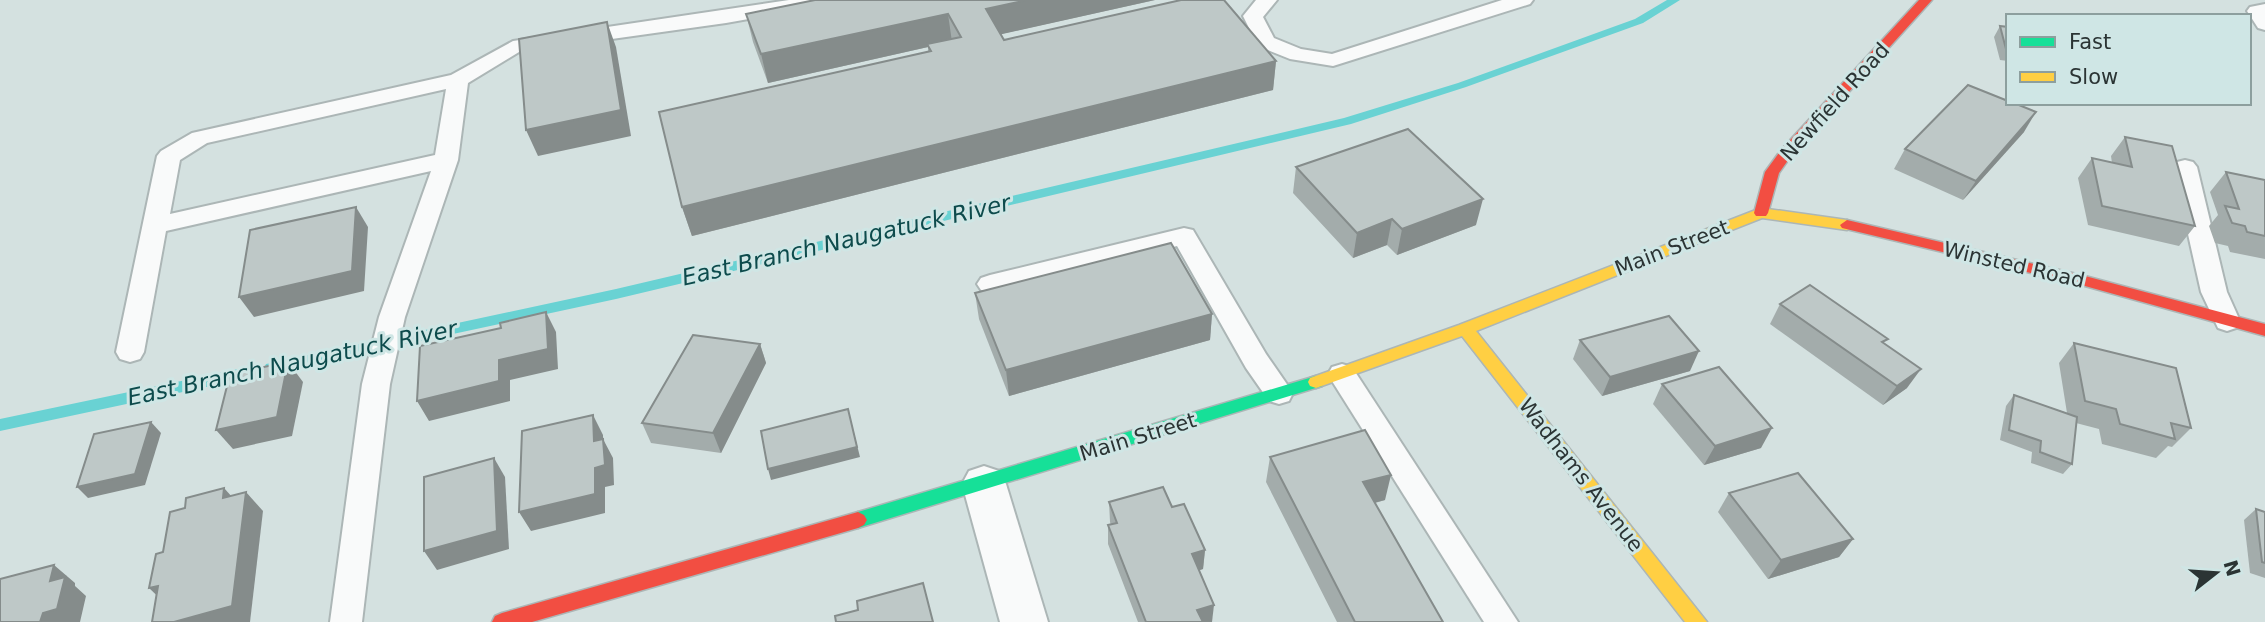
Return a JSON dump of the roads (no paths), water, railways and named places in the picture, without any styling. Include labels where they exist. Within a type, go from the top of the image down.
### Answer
[{"type":"main road","name":"Newfield Road","points":[[1761,213],[1772,172],[1786,153],[1926,0]]},
{"type":"main road","name":"Winsted Road","points":[[1761,213],[1858,228],[2085,281],[2265,330]]},
{"type":"main road","name":"Main Street","points":[[502,622],[984,484],[1342,374],[1465,329],[1761,213]]},
{"type":"main road","name":"Wadhams Avenue","points":[[1465,329],[1697,622]]},
{"type":"street","points":[[984,484],[1024,622]]},
{"type":"lane","points":[[130,352],[169,156],[200,138],[457,80],[513,47],[726,17],[822,0]]},
{"type":"lane","points":[[1267,0],[1253,16],[1265,42],[1297,55],[1333,60],[1523,0]]},
{"type":"lane","points":[[2265,10],[2257,11],[2265,24]]},
{"type":"lane","points":[[346,622],[376,384],[392,317],[446,160],[457,80]]},
{"type":"lane","points":[[156,225],[446,160]]},
{"type":"lane","points":[[2185,167],[2214,292],[2227,320]]},
{"type":"lane","points":[[989,284],[1184,236],[1256,361],[1279,393]]},
{"type":"lane","points":[[1342,374],[1502,622]]},
{"type":"waterway","name":"East Branch Naugatuck River","points":[[271,368],[616,294],[1347,121],[1462,85],[1639,21],[1675,0]]},
{"type":"waterway","name":"East Branch Naugatuck River","points":[[0,425],[248,373]]}]
